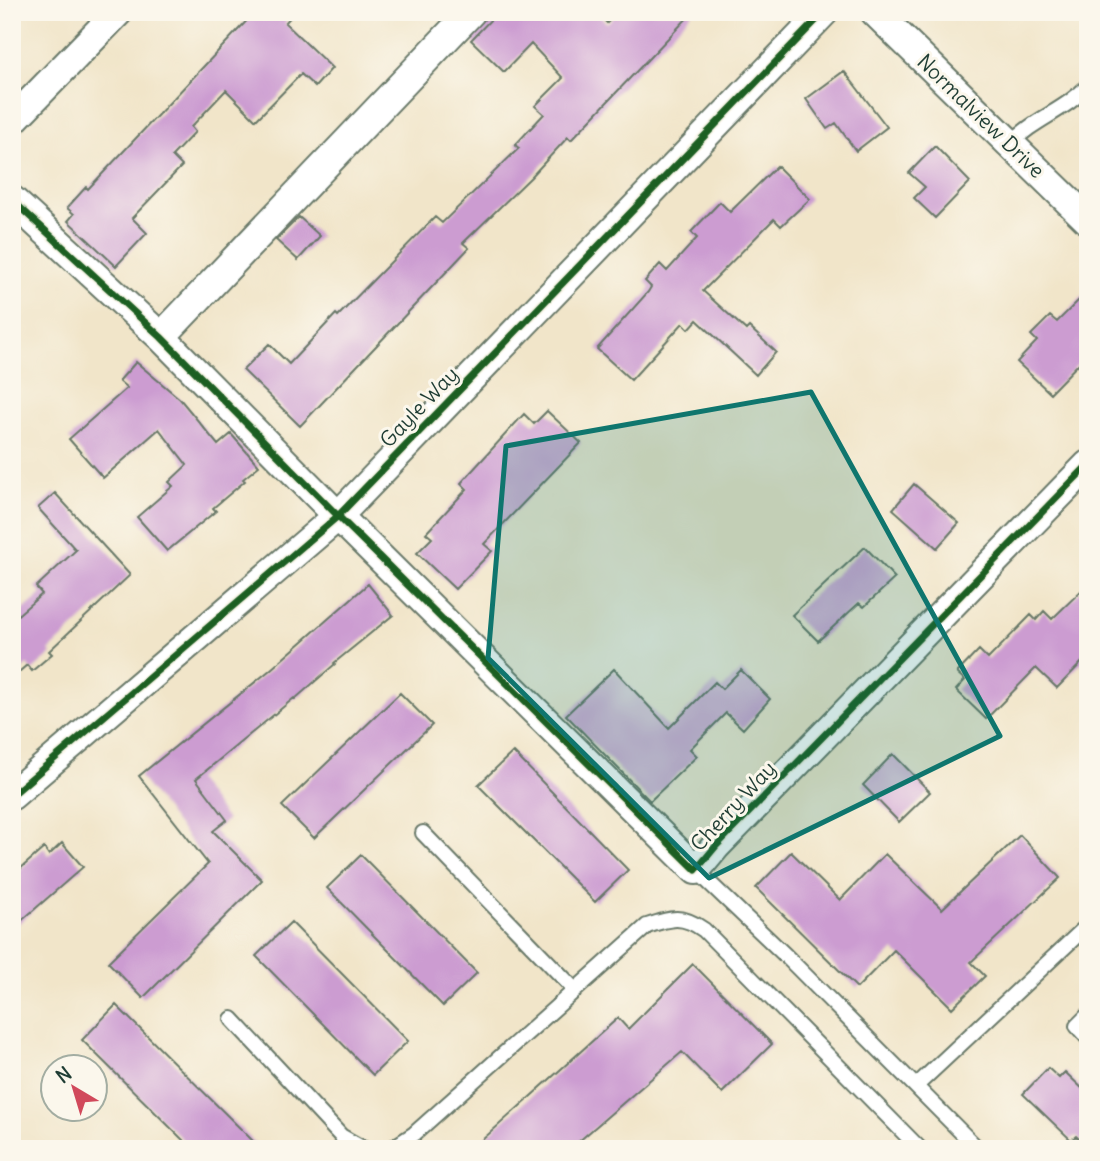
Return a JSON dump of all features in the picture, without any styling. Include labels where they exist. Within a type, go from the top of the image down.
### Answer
[{"type":"street","points":[[12,121],[118,12]]},
{"type":"street","points":[[161,337],[471,12]]},
{"type":"street","name":"Gayle Way","points":[[12,795],[338,516],[824,12]]},
{"type":"street","name":"Normalview Drive","points":[[875,12],[1088,220]]},
{"type":"street","name":"Cherry Way","points":[[12,200],[161,337],[696,870],[716,846],[1088,465]]},
{"type":"lane","points":[[1010,144],[1023,130],[1072,102],[1088,86]]},
{"type":"lane","points":[[423,833],[575,990]]},
{"type":"lane","points":[[696,870],[978,1149]]},
{"type":"lane","points":[[391,1149],[414,1134],[646,926],[670,918],[690,920],[704,930],[920,1149]]},
{"type":"lane","points":[[916,1086],[1088,925]]},
{"type":"lane","points":[[1088,1015],[1077,1026],[1088,1038]]},
{"type":"lane","points":[[232,1019],[341,1136],[364,1149]]},
{"type":"highlighted area","points":[[811,392],[1000,736],[709,878],[488,658],[506,446]]},
{"type":"building","points":[[255,12],[295,12],[285,23],[332,68],[315,87],[301,74],[256,120],[226,90],[191,127],[195,132],[172,156],[182,166],[132,218],[147,233],[116,266],[68,221],[74,214],[67,208]]},
{"type":"building","points":[[498,12],[596,12],[607,23],[618,12],[693,12],[571,140],[568,137],[463,243],[469,248],[300,426],[243,370],[269,344],[289,364],[435,217],[442,223],[519,148],[515,145],[544,114],[535,106],[563,78],[531,44],[504,72],[471,40]]},
{"type":"building","points":[[844,71],[887,127],[856,151],[836,123],[827,129],[806,99]]},
{"type":"building","points":[[935,146],[970,182],[935,218],[914,198],[925,187],[909,173]]},
{"type":"building","points":[[777,166],[810,199],[781,226],[774,219],[703,291],[746,330],[749,327],[776,352],[756,375],[697,320],[689,329],[683,323],[631,380],[597,349],[648,292],[651,287],[645,281],[660,264],[667,271],[697,238],[691,232],[720,202],[730,212]]},
{"type":"building","points":[[299,217],[320,236],[298,260],[276,240]]},
{"type":"building","points":[[1088,291],[1088,354],[1050,393],[1017,362],[1037,341],[1031,335],[1050,316],[1057,322]]},
{"type":"building","points":[[136,362],[180,399],[218,445],[231,434],[259,466],[213,508],[216,511],[167,551],[137,517],[173,486],[169,482],[187,465],[159,429],[103,478],[69,439],[127,388],[119,381]]},
{"type":"building","points":[[547,411],[581,443],[484,544],[492,551],[455,589],[417,553],[432,538],[426,533],[467,489],[461,483],[524,414],[534,424]]},
{"type":"building","points":[[914,484],[959,523],[937,548],[893,509]]},
{"type":"building","points":[[55,493],[130,575],[49,651],[52,654],[32,671],[27,665],[12,678],[12,620],[42,594],[36,587],[76,550],[38,508]]},
{"type":"building","points":[[865,547],[895,578],[864,607],[859,603],[818,641],[792,615]]},
{"type":"building","points":[[368,584],[393,615],[196,779],[227,820],[213,831],[262,880],[143,998],[108,962],[208,864],[139,776],[270,670]]},
{"type":"building","points":[[1088,584],[1088,656],[1057,688],[1036,668],[986,719],[956,690],[965,680],[957,673],[979,650],[988,659],[1031,615],[1036,620],[1044,611],[1052,619]]},
{"type":"building","points":[[614,669],[669,728],[715,682],[722,689],[741,670],[770,699],[743,729],[726,713],[690,749],[697,756],[650,801],[566,715]]},
{"type":"building","points":[[400,693],[432,725],[314,838],[282,806]]},
{"type":"building","points":[[513,752],[628,870],[595,902],[478,785]]},
{"type":"building","points":[[893,754],[930,792],[899,822],[863,785]]},
{"type":"building","points":[[1020,835],[1060,878],[971,962],[985,976],[952,1008],[894,950],[857,988],[756,888],[791,852],[840,900],[885,854],[942,909]]},
{"type":"building","points":[[62,843],[83,867],[12,929],[12,876],[44,848],[49,855]]},
{"type":"building","points":[[361,855],[477,973],[443,1006],[327,888]]},
{"type":"building","points":[[291,922],[408,1041],[373,1075],[256,956]]},
{"type":"building","points":[[693,964],[772,1044],[722,1093],[682,1052],[570,1149],[472,1149],[618,1018],[628,1029]]},
{"type":"building","points":[[116,1005],[261,1149],[192,1149],[108,1066],[108,1052],[94,1052],[82,1040]]},
{"type":"building","points":[[1048,1068],[1059,1078],[1065,1072],[1088,1094],[1088,1147],[1076,1136],[1071,1140],[1023,1094]]},
{"type":"cycle path","points":[[12,795],[338,516],[824,12]]},
{"type":"cycle path","points":[[12,200],[161,337],[696,870],[716,846],[1088,465]]}]
